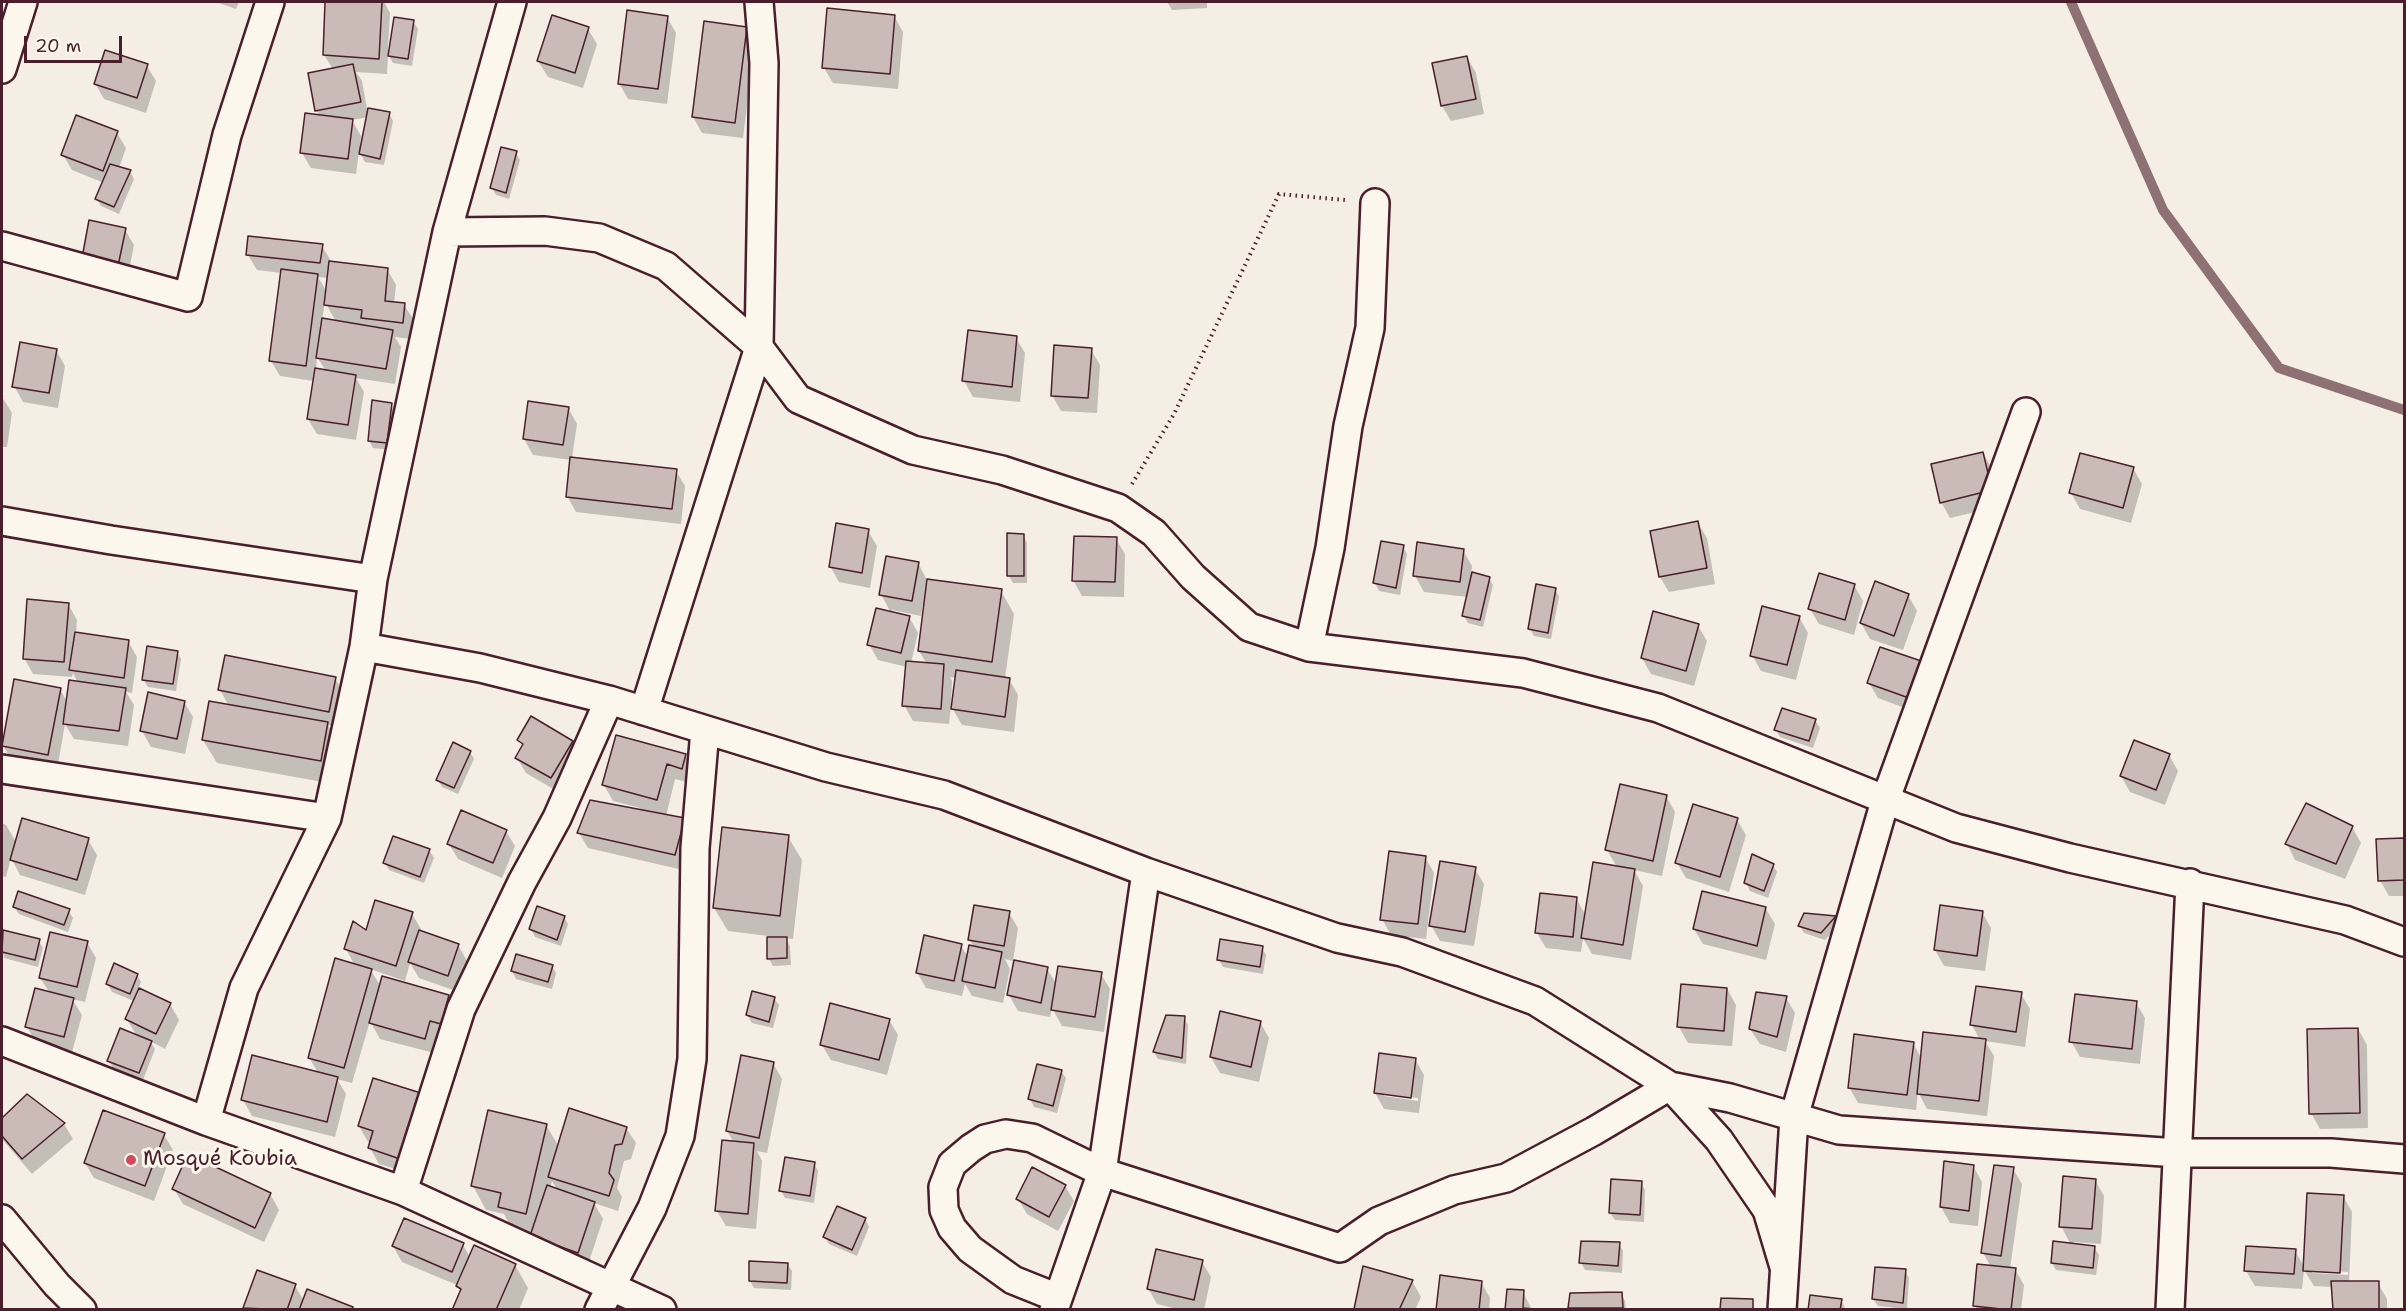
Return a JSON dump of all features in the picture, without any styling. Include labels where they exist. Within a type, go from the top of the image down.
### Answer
[{"type":"street","points":[[2,69],[23,2]]},
{"type":"street","points":[[2,246],[188,297],[227,135],[270,2]]},
{"type":"street","points":[[206,1121],[244,988],[327,819],[364,647],[373,579],[447,232],[512,2]]},
{"type":"street","points":[[644,711],[759,347],[764,63],[759,2]]},
{"type":"street","points":[[1309,647],[1330,548],[1348,426],[1370,328],[1375,203]]},
{"type":"street","points":[[447,232],[545,231],[599,238],[666,266],[759,347],[798,399],[913,450],[1002,470],[1118,508],[1154,533],[1193,577],[1249,627],[1309,647],[1523,673],[1658,708],[1956,828],[2070,858],[2190,883],[2345,920],[2404,942]]},
{"type":"street","points":[[1782,1310],[1794,1117],[1885,801],[2026,412]]},
{"type":"street","points":[[2,521],[111,540],[373,579]]},
{"type":"street","points":[[364,647],[480,668],[609,700],[826,767],[944,795],[1146,872],[1338,939],[1402,952],[1535,1001],[1670,1086],[1719,1140],[1767,1210],[1784,1267]]},
{"type":"street","points":[[403,1191],[461,1009],[522,882],[557,818],[609,700]]},
{"type":"street","points":[[605,1299],[652,1208],[680,1136],[692,1059],[695,848],[705,730]]},
{"type":"street","points":[[2,769],[327,819]]},
{"type":"street","points":[[1146,872],[1102,1172],[1056,1304],[1013,1280],[970,1249],[952,1228],[944,1210],[943,1187],[952,1164],[985,1139],[1006,1134],[1032,1138],[1102,1172],[1340,1248],[1378,1221],[1454,1190],[1506,1178],[1594,1131],[1670,1086],[1730,1098],[1839,1130],[2178,1153],[2331,1153],[2404,1159]]},
{"type":"street","points":[[2170,1310],[2190,883]]},
{"type":"street","points":[[2,1041],[206,1121],[403,1191],[605,1299],[662,1310]]},
{"type":"street","points":[[2,1219],[57,1285],[82,1310]]},
{"type":"path","points":[[1118,508],[1174,414],[1279,194],[1375,203]]},
{"type":"building","points":[[325,2],[382,2],[379,59],[323,55]]},
{"type":"building","points":[[827,8],[895,15],[890,74],[822,68]]},
{"type":"building","points":[[627,10],[668,16],[658,89],[618,84]]},
{"type":"building","points":[[552,15],[589,27],[575,73],[537,61]]},
{"type":"building","points":[[394,17],[414,20],[408,59],[388,56]]},
{"type":"building","points":[[704,21],[747,27],[735,123],[692,117]]},
{"type":"building","points":[[105,50],[148,64],[137,98],[94,84]]},
{"type":"building","points":[[1467,56],[1476,99],[1441,106],[1432,63]]},
{"type":"building","points":[[353,64],[361,102],[315,111],[308,73]]},
{"type":"building","points":[[368,108],[390,112],[380,159],[359,154]]},
{"type":"building","points":[[305,113],[353,119],[348,159],[300,153]]},
{"type":"building","points":[[76,115],[118,131],[103,171],[61,155]]},
{"type":"building","points":[[501,147],[517,151],[506,193],[490,188]]},
{"type":"building","points":[[110,164],[131,170],[114,207],[95,199]]},
{"type":"building","points":[[89,220],[126,228],[118,266],[82,258]]},
{"type":"building","points":[[248,236],[323,244],[320,263],[246,255]]},
{"type":"building","points":[[329,261],[388,268],[385,301],[405,303],[403,323],[361,318],[362,310],[324,305]]},
{"type":"building","points":[[281,269],[318,274],[306,366],[269,361]]},
{"type":"building","points":[[322,318],[393,330],[386,369],[316,358]]},
{"type":"building","points":[[968,330],[1017,336],[1012,387],[962,381]]},
{"type":"building","points":[[20,342],[57,349],[49,393],[12,387]]},
{"type":"building","points":[[1054,345],[1092,348],[1088,398],[1051,396]]},
{"type":"building","points":[[315,368],[356,375],[348,425],[307,419]]},
{"type":"building","points":[[372,400],[392,403],[387,443],[368,441]]},
{"type":"building","points":[[528,401],[569,407],[563,445],[523,439]]},
{"type":"building","points":[[1983,452],[1992,490],[1940,503],[1931,464]]},
{"type":"building","points":[[2080,453],[2134,467],[2123,508],[2069,493]]},
{"type":"building","points":[[570,457],[677,469],[672,509],[566,497]]},
{"type":"building","points":[[1698,521],[1707,568],[1659,577],[1650,531]]},
{"type":"building","points":[[836,523],[869,529],[862,573],[829,567]]},
{"type":"building","points":[[1007,533],[1024,534],[1024,576],[1007,576]]},
{"type":"building","points":[[1074,536],[1117,537],[1115,582],[1072,581]]},
{"type":"building","points":[[1381,541],[1404,545],[1396,588],[1373,583]]},
{"type":"building","points":[[1417,542],[1464,549],[1460,582],[1413,576]]},
{"type":"building","points":[[886,556],[919,562],[912,601],[879,595]]},
{"type":"building","points":[[1472,572],[1490,577],[1480,620],[1462,616]]},
{"type":"building","points":[[1819,573],[1855,584],[1845,620],[1808,609]]},
{"type":"building","points":[[927,579],[1002,589],[992,662],[918,651]]},
{"type":"building","points":[[1875,581],[1909,594],[1894,636],[1860,623]]},
{"type":"building","points":[[1536,584],[1556,588],[1548,633],[1528,629]]},
{"type":"building","points":[[27,599],[69,603],[64,662],[23,659]]},
{"type":"building","points":[[1762,606],[1800,616],[1787,665],[1750,656]]},
{"type":"building","points":[[876,608],[910,616],[901,653],[867,645]]},
{"type":"building","points":[[1653,611],[1699,624],[1686,671],[1641,658]]},
{"type":"building","points":[[75,632],[129,640],[124,678],[69,670]]},
{"type":"building","points":[[147,646],[178,651],[173,684],[142,680]]},
{"type":"building","points":[[1880,647],[1933,665],[1920,702],[1867,683]]},
{"type":"building","points":[[225,655],[336,677],[329,712],[218,690]]},
{"type":"building","points":[[906,661],[944,664],[941,709],[902,706]]},
{"type":"building","points":[[956,670],[1010,678],[1005,717],[951,709]]},
{"type":"building","points":[[14,679],[61,688],[48,755],[2,746]]},
{"type":"building","points":[[69,680],[126,688],[119,731],[63,724]]},
{"type":"building","points":[[148,692],[185,701],[177,739],[140,731]]},
{"type":"building","points":[[209,701],[328,722],[321,761],[202,740]]},
{"type":"building","points":[[1782,708],[1816,719],[1809,741],[1774,730]]},
{"type":"building","points":[[531,716],[573,741],[551,778],[515,758],[523,744],[517,740]]},
{"type":"building","points":[[616,735],[686,754],[682,769],[667,764],[657,800],[602,785]]},
{"type":"building","points":[[2134,740],[2170,754],[2156,790],[2120,776]]},
{"type":"building","points":[[453,742],[471,751],[454,788],[436,780]]},
{"type":"building","points":[[1620,784],[1667,795],[1653,861],[1605,850]]},
{"type":"building","points":[[590,800],[685,818],[675,855],[577,833]]},
{"type":"building","points":[[2306,803],[2353,826],[2336,864],[2285,844]]},
{"type":"building","points":[[1693,804],[1738,818],[1720,877],[1675,863]]},
{"type":"building","points":[[461,810],[507,830],[493,863],[447,844]]},
{"type":"building","points":[[22,818],[89,838],[77,880],[10,860]]},
{"type":"building","points":[[722,827],[789,835],[780,916],[713,908]]},
{"type":"building","points":[[393,836],[430,849],[420,877],[383,863]]},
{"type":"building","points":[[2404,838],[2404,880],[2378,881],[2376,839]]},
{"type":"building","points":[[1389,851],[1426,856],[1418,924],[1380,920]]},
{"type":"building","points":[[1752,854],[1774,864],[1764,891],[1744,883]]},
{"type":"building","points":[[1440,861],[1476,867],[1465,932],[1429,926]]},
{"type":"building","points":[[1593,862],[1635,869],[1623,945],[1581,938]]},
{"type":"building","points":[[18,891],[70,909],[64,925],[13,907]]},
{"type":"building","points":[[1702,891],[1766,907],[1757,946],[1693,929]]},
{"type":"building","points":[[1540,893],[1577,897],[1573,937],[1535,933]]},
{"type":"building","points":[[375,900],[413,912],[396,966],[344,949],[353,921],[366,930]]},
{"type":"building","points":[[974,905],[1010,911],[1004,946],[968,940]]},
{"type":"building","points":[[1940,905],[1983,911],[1977,956],[1934,950]]},
{"type":"building","points":[[537,906],[565,916],[557,940],[529,929]]},
{"type":"building","points":[[1804,913],[1836,916],[1821,933],[1798,926]]},
{"type":"building","points":[[3,930],[40,939],[35,960],[2,952]]},
{"type":"building","points":[[419,930],[459,944],[448,976],[408,962]]},
{"type":"building","points":[[50,932],[88,941],[77,987],[39,978]]},
{"type":"building","points":[[924,935],[962,944],[954,981],[916,973]]},
{"type":"building","points":[[767,937],[787,937],[787,958],[767,959]]},
{"type":"building","points":[[1220,939],[1263,946],[1260,967],[1217,960]]},
{"type":"building","points":[[969,945],[1002,952],[995,988],[962,981]]},
{"type":"building","points":[[516,954],[553,965],[548,982],[511,971]]},
{"type":"building","points":[[335,958],[372,969],[344,1068],[308,1058]]},
{"type":"building","points":[[1014,960],[1048,967],[1041,1003],[1007,995]]},
{"type":"building","points":[[114,963],[138,974],[130,994],[106,984]]},
{"type":"building","points":[[1058,966],[1102,972],[1095,1017],[1051,1010]]},
{"type":"building","points":[[382,976],[449,995],[441,1024],[430,1021],[425,1039],[369,1023]]},
{"type":"building","points":[[1681,984],[1727,988],[1724,1031],[1677,1027]]},
{"type":"building","points":[[1976,986],[2022,992],[2016,1032],[1970,1025]]},
{"type":"building","points":[[35,988],[74,998],[64,1037],[25,1027]]},
{"type":"building","points":[[139,988],[171,1003],[156,1034],[125,1019]]},
{"type":"building","points":[[752,991],[775,997],[769,1022],[746,1015]]},
{"type":"building","points":[[1756,992],[1787,996],[1777,1037],[1749,1029]]},
{"type":"building","points":[[2075,994],[2137,1001],[2132,1049],[2069,1042]]},
{"type":"building","points":[[830,1003],[890,1019],[879,1060],[820,1045]]},
{"type":"building","points":[[1220,1011],[1261,1021],[1251,1067],[1210,1057]]},
{"type":"building","points":[[1166,1015],[1185,1016],[1182,1058],[1153,1052]]},
{"type":"building","points":[[120,1028],[152,1041],[139,1073],[107,1061]]},
{"type":"building","points":[[2358,1028],[2360,1113],[2309,1114],[2307,1029]]},
{"type":"building","points":[[1923,1032],[1986,1039],[1979,1101],[1917,1094]]},
{"type":"building","points":[[1854,1034],[1914,1042],[1907,1095],[1848,1088]]},
{"type":"building","points":[[1379,1053],[1416,1058],[1411,1098],[1374,1093]]},
{"type":"building","points":[[252,1055],[338,1077],[327,1122],[241,1100]]},
{"type":"building","points":[[741,1055],[774,1062],[759,1138],[726,1131]]},
{"type":"building","points":[[1037,1064],[1062,1070],[1053,1106],[1028,1099]]},
{"type":"building","points":[[373,1078],[424,1094],[403,1160],[368,1148],[373,1131],[358,1126]]},
{"type":"building","points":[[27,1094],[65,1123],[22,1159],[2,1136],[2,1118]]},
{"type":"building","points":[[569,1108],[627,1127],[622,1144],[615,1145],[609,1173],[614,1180],[609,1196],[548,1177]]},
{"type":"building","points":[[103,1110],[165,1133],[145,1186],[84,1163]]},
{"type":"building","points":[[488,1110],[547,1124],[526,1214],[498,1207],[501,1193],[471,1186]]},
{"type":"building","points":[[722,1140],[754,1143],[748,1214],[715,1211]]},
{"type":"building","points":[[188,1154],[271,1193],[255,1228],[172,1189]]},
{"type":"building","points":[[785,1157],[815,1162],[810,1196],[779,1191]]},
{"type":"building","points":[[1944,1161],[1974,1165],[1969,1211],[1940,1207]]},
{"type":"building","points":[[1994,1165],[2014,1167],[2001,1256],[1981,1253]]},
{"type":"building","points":[[1032,1167],[1066,1185],[1049,1217],[1016,1199]]},
{"type":"building","points":[[2063,1176],[2096,1179],[2092,1229],[2059,1227]]},
{"type":"building","points":[[1611,1179],[1642,1181],[1640,1215],[1609,1213]]},
{"type":"building","points":[[547,1185],[595,1202],[578,1253],[530,1236]]},
{"type":"building","points":[[2307,1193],[2344,1195],[2340,1273],[2303,1271]]},
{"type":"building","points":[[837,1206],[866,1218],[852,1250],[823,1237]]},
{"type":"building","points":[[404,1218],[464,1243],[452,1272],[392,1246]]},
{"type":"building","points":[[1581,1241],[1620,1242],[1618,1266],[1579,1263]]},
{"type":"building","points":[[2053,1241],[2095,1246],[2093,1268],[2051,1263]]},
{"type":"building","points":[[474,1245],[516,1264],[496,1310],[452,1310],[461,1289],[456,1286]]},
{"type":"building","points":[[2246,1246],[2296,1249],[2294,1274],[2244,1271]]},
{"type":"building","points":[[1156,1249],[1203,1260],[1194,1300],[1147,1289]]},
{"type":"building","points":[[749,1261],[788,1263],[787,1283],[749,1281]]},
{"type":"building","points":[[1977,1264],[2016,1268],[2011,1310],[1973,1306]]},
{"type":"building","points":[[1363,1266],[1413,1280],[1399,1310],[1354,1309]]},
{"type":"building","points":[[1875,1267],[1906,1269],[1903,1303],[1872,1299]]},
{"type":"building","points":[[257,1270],[296,1284],[287,1310],[243,1308]]},
{"type":"building","points":[[1440,1275],[1482,1281],[1479,1310],[1436,1310]]},
{"type":"building","points":[[2331,1281],[2379,1281],[2379,1310],[2333,1310]]},
{"type":"building","points":[[307,1289],[353,1307],[352,1310],[299,1310]]},
{"type":"building","points":[[1507,1289],[1524,1290],[1523,1308],[1544,1310],[1505,1310]]},
{"type":"building","points":[[1622,1292],[1623,1308],[1568,1308],[1570,1293]]},
{"type":"building","points":[[1810,1295],[1842,1299],[1840,1310],[1808,1310]]},
{"type":"building","points":[[1721,1298],[1753,1299],[1753,1310],[1720,1310]]},
{"type":"waterway","points":[[2071,2],[2163,210],[2279,368],[2404,410]]},
{"type":"place","name":"Mosqué Koubia","points":[[131,1160]]}]
